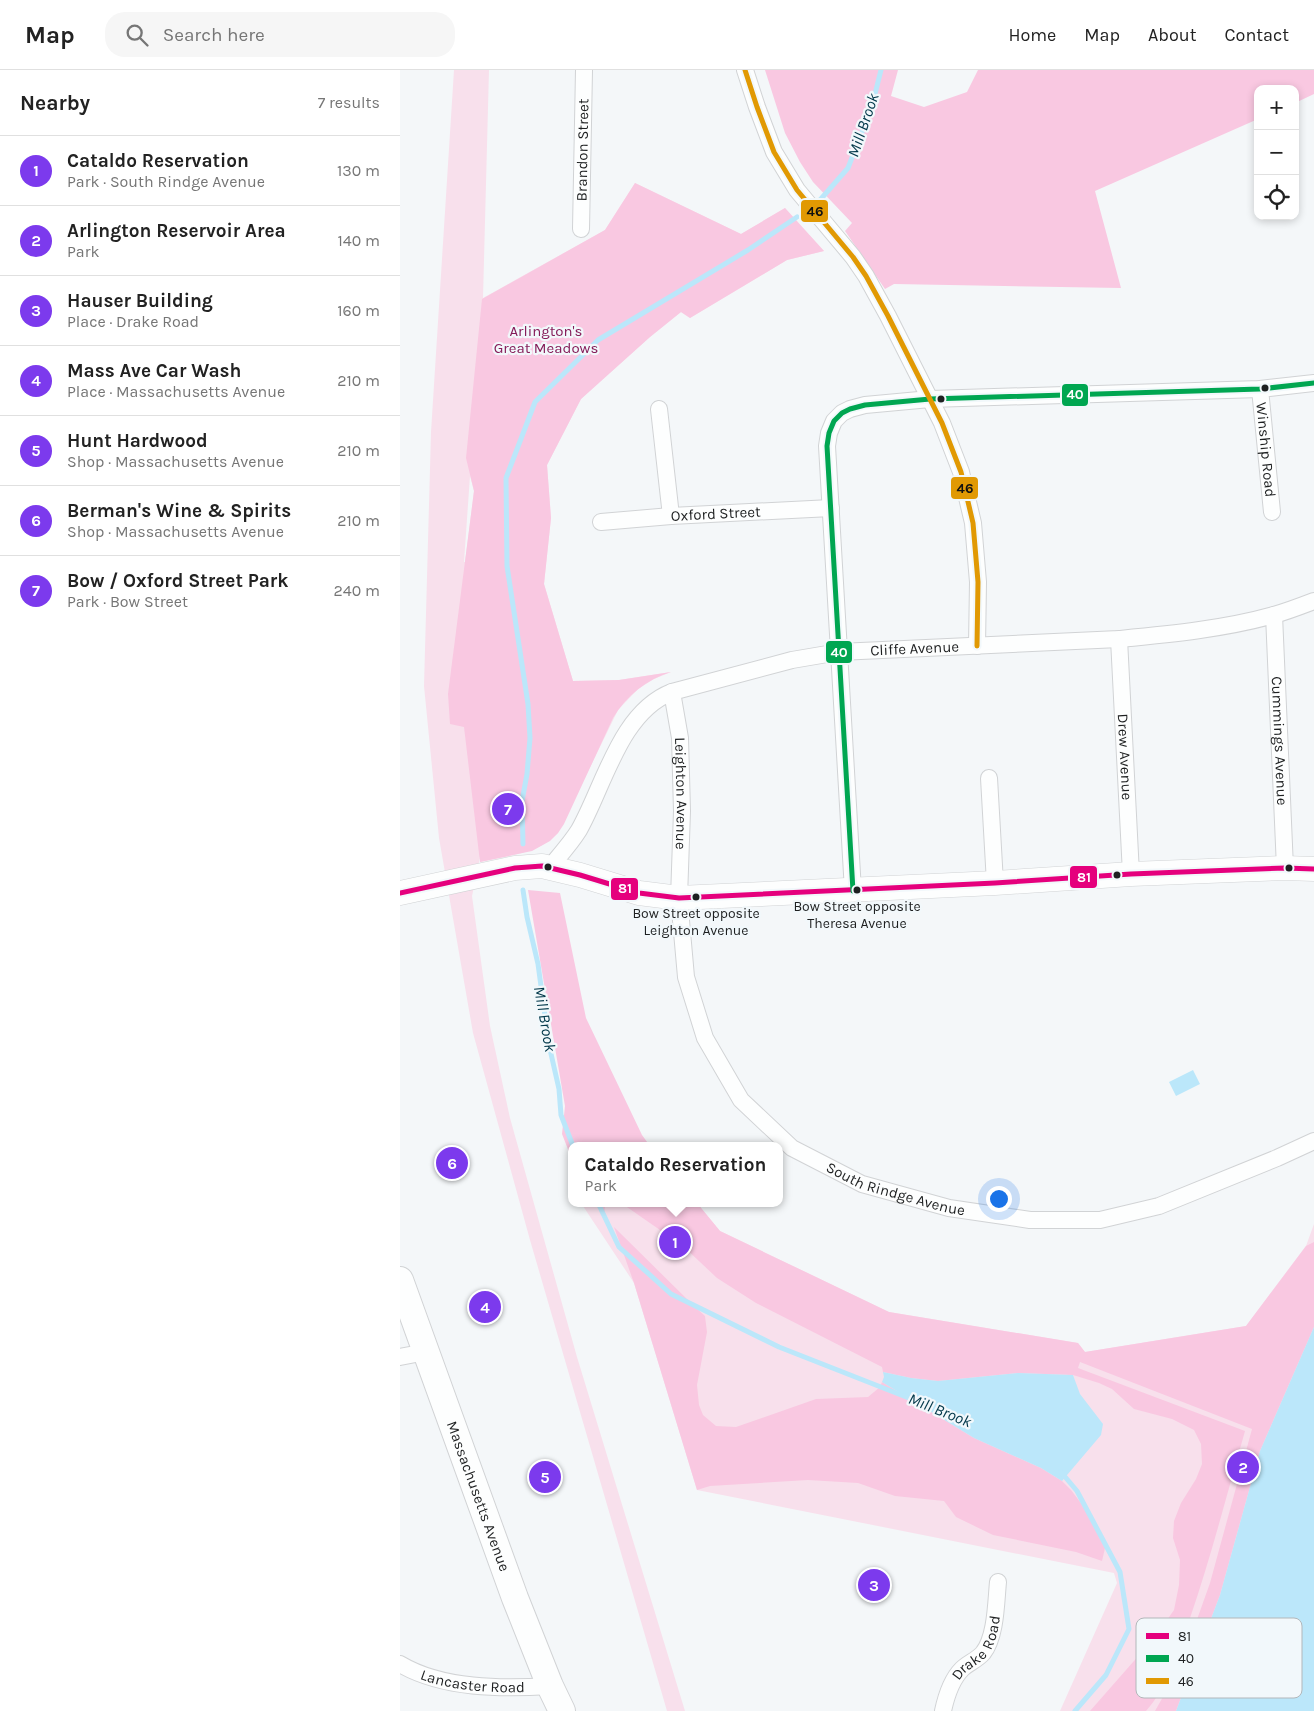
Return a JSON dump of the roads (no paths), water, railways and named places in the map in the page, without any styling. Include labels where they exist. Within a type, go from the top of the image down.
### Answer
[{"type":"main road","name":"Massachusetts Avenue","points":[[400,1280],[515,1598],[562,1711]]},
{"type":"street","name":"Brandon Street","points":[[581,230],[584,70]]},
{"type":"street","points":[[745,70],[774,152],[797,190],[853,257],[866,276],[942,423],[961,472],[972,523],[978,582],[977,646]]},
{"type":"street","points":[[853,891],[827,446],[829,432],[834,421],[842,413],[865,405],[930,399],[1260,389],[1314,382]]},
{"type":"street","name":"Winship Road","points":[[1260,389],[1272,512]]},
{"type":"street","points":[[659,409],[671,516]]},
{"type":"street","name":"Oxford Street","points":[[601,522],[671,516],[831,508]]},
{"type":"street","name":"Cliffe Avenue","points":[[550,867],[578,830],[616,750],[640,713],[663,695],[792,660],[839,652],[1119,639],[1200,630],[1274,615],[1314,601]]},
{"type":"street","name":"Cummings Avenue","points":[[1274,615],[1285,868]]},
{"type":"street","name":"Drew Avenue","points":[[1119,639],[1131,874]]},
{"type":"street","name":"Leighton Avenue","points":[[672,692],[680,738],[682,811],[679,898]]},
{"type":"street","points":[[989,778],[995,883]]},
{"type":"street","points":[[400,892],[533,866],[550,867],[639,893],[679,898],[853,891],[1131,874],[1285,868],[1314,869]]},
{"type":"street","name":"South Rindge Avenue","points":[[679,898],[686,977],[704,1038],[741,1100],[792,1148],[862,1184],[949,1208],[1030,1220],[1100,1220],[1159,1206],[1314,1141]]},
{"type":"street","points":[[400,1357],[426,1352]]},
{"type":"street","name":"Drake Road","points":[[943,1711],[948,1692],[956,1677],[961,1670],[983,1653],[990,1640],[998,1582]]},
{"type":"street","name":"Lancaster Road","points":[[400,1664],[420,1675],[446,1681],[508,1688],[550,1686]]},
{"type":"water","points":[[1193,1070],[1200,1084],[1176,1096],[1169,1082]]},
{"type":"water","points":[[1314,1327],[1314,1711],[1176,1711],[1181,1698],[1302,1698],[1302,1618],[1211,1618],[1220,1595],[1260,1451]]},
{"type":"water","points":[[883,1372],[938,1381],[1018,1373],[1073,1375],[1080,1394],[1103,1424],[1101,1435],[1062,1481],[1041,1468],[974,1438],[882,1382]]},
{"type":"waterway","name":"Mill Brook","points":[[820,200],[848,168],[872,106],[881,70]]},
{"type":"waterway","points":[[523,844],[522,801],[527,774],[530,738],[528,704],[507,566],[506,478],[535,402],[598,340],[748,250],[797,217]]},
{"type":"waterway","name":"Mill Brook","points":[[523,890],[538,964],[549,1045],[559,1089],[561,1115],[571,1142]]},
{"type":"waterway","name":"Mill Brook","points":[[600,1207],[619,1247],[671,1294],[779,1347],[919,1402]]},
{"type":"waterway","name":"Mill Brook","points":[[1061,1472],[1077,1491],[1120,1572],[1129,1629],[1106,1675],[1075,1711]]},
{"type":"place","name":"Bow / Oxford Street Park","points":[[508,809]]},
{"type":"place","name":"Bow Street opposite Theresa Avenue","points":[[857,890]]},
{"type":"place","name":"Bow Street opposite Leighton Avenue","points":[[696,897]]},
{"type":"place","name":"Berman's Wine & Spirits","points":[[452,1163]]},
{"type":"place","name":"Cataldo Reservation","points":[[675,1242]]},
{"type":"place","name":"Mass Ave Car Wash","points":[[485,1307]]},
{"type":"place","name":"Arlington Reservoir Area","points":[[1243,1467]]},
{"type":"place","name":"Hunt Hardwood","points":[[545,1477]]},
{"type":"place","name":"Hauser Building","points":[[874,1585]]},
{"type":"park label","name":"Arlington's Great Meadows","points":[[546,340]]}]
